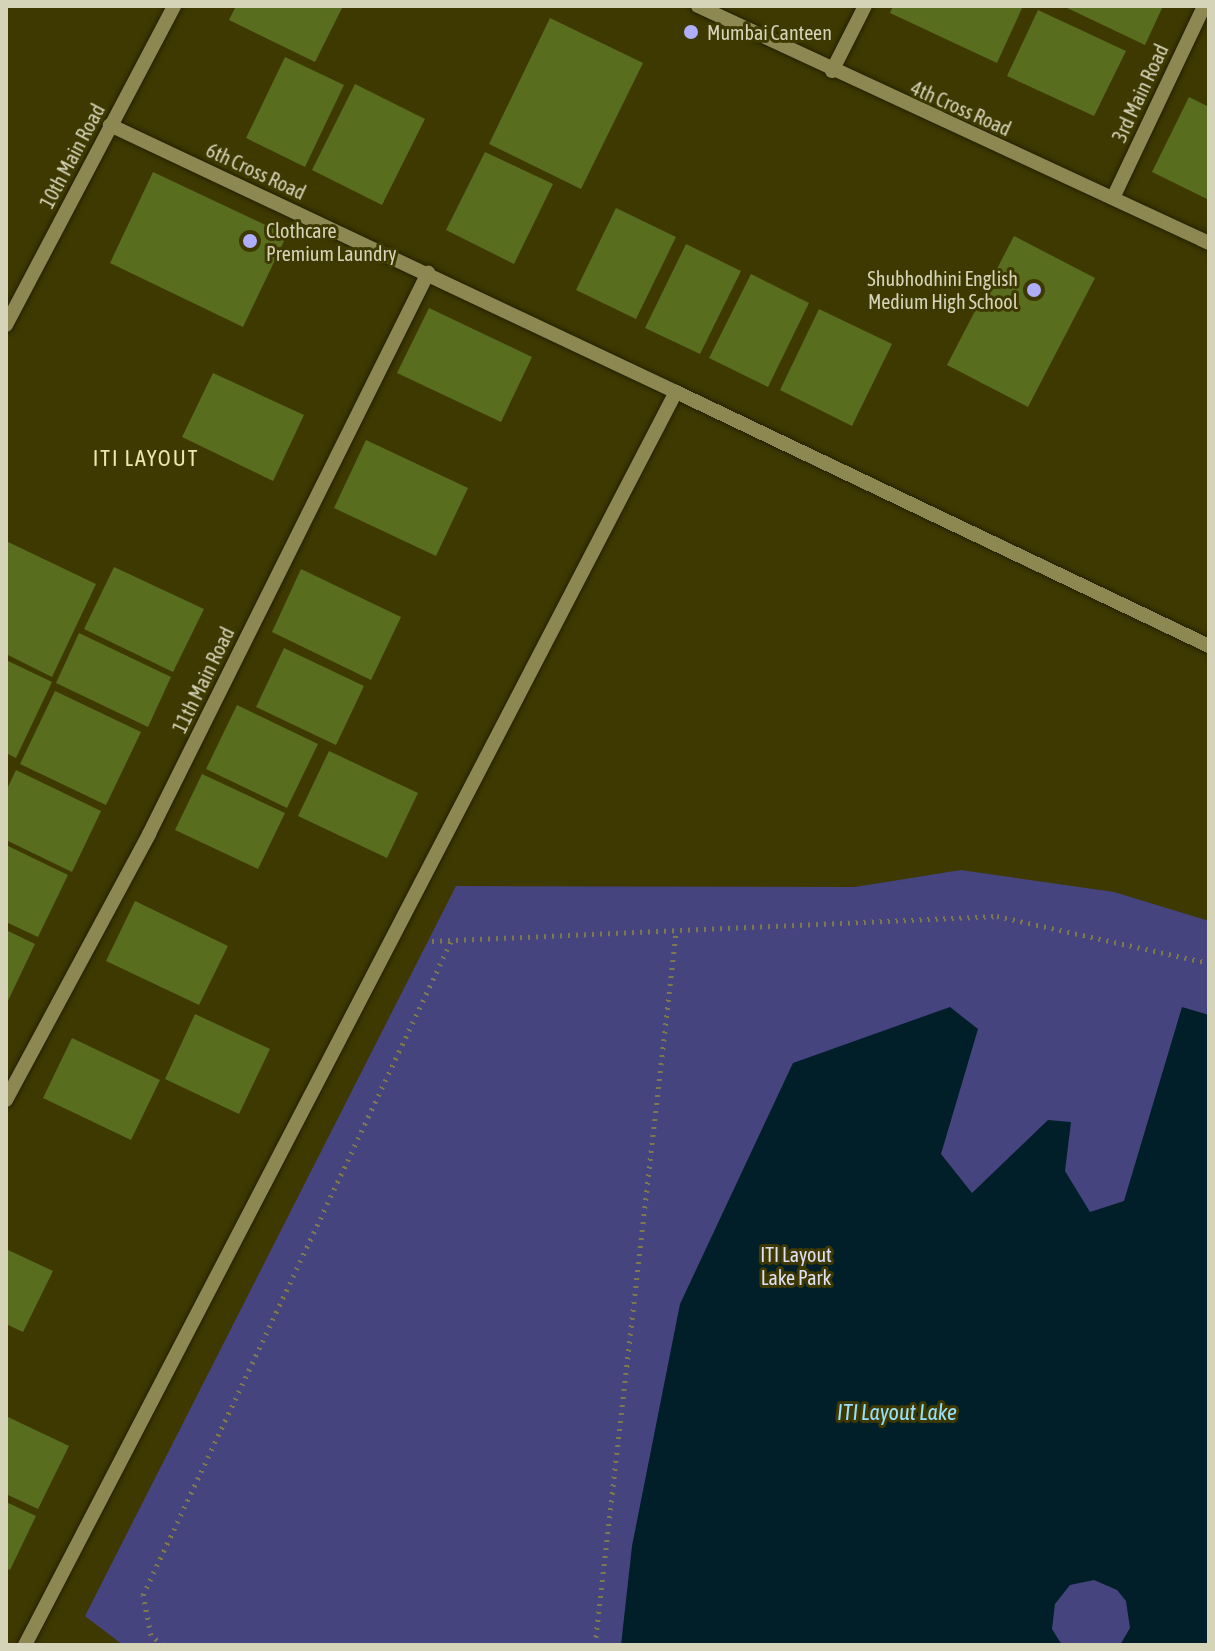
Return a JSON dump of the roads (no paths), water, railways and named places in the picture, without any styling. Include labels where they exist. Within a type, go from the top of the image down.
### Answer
[{"type":"street","name":"10th Main Road","points":[[6,325],[174,6]]},
{"type":"street","name":"4th Cross Road","points":[[698,6],[832,71],[1209,243]]},
{"type":"street","points":[[832,71],[865,6]]},
{"type":"street","name":"3rd Main Road","points":[[1113,198],[1204,6]]},
{"type":"street","name":"6th Cross Road","points":[[110,125],[428,273],[1209,646]]},
{"type":"street","name":"11th Main Road","points":[[6,1100],[149,834],[428,273]]},
{"type":"street","points":[[25,1645],[676,392]]},
{"type":"water","name":"ITI Layout Lake","points":[[950,1007],[978,1029],[941,1154],[972,1193],[1048,1120],[1071,1122],[1065,1171],[1090,1212],[1124,1201],[1182,1007],[1209,1015],[1209,1645],[1120,1645],[1130,1628],[1126,1601],[1117,1590],[1094,1580],[1070,1585],[1055,1604],[1052,1629],[1062,1645],[621,1645],[632,1546],[680,1304],[793,1063]]},
{"type":"place","name":"Mumbai Canteen","points":[[691,32]]},
{"type":"place","name":"Clothcare Premium Laundry","points":[[250,241]]},
{"type":"place","name":"Shubhodhini English Medium High School","points":[[1034,290]]},
{"type":"district","name":"ITI LAYOUT","points":[[146,459]]},
{"type":"park label","name":"ITI Layout Lake Park","points":[[796,1266]]}]
